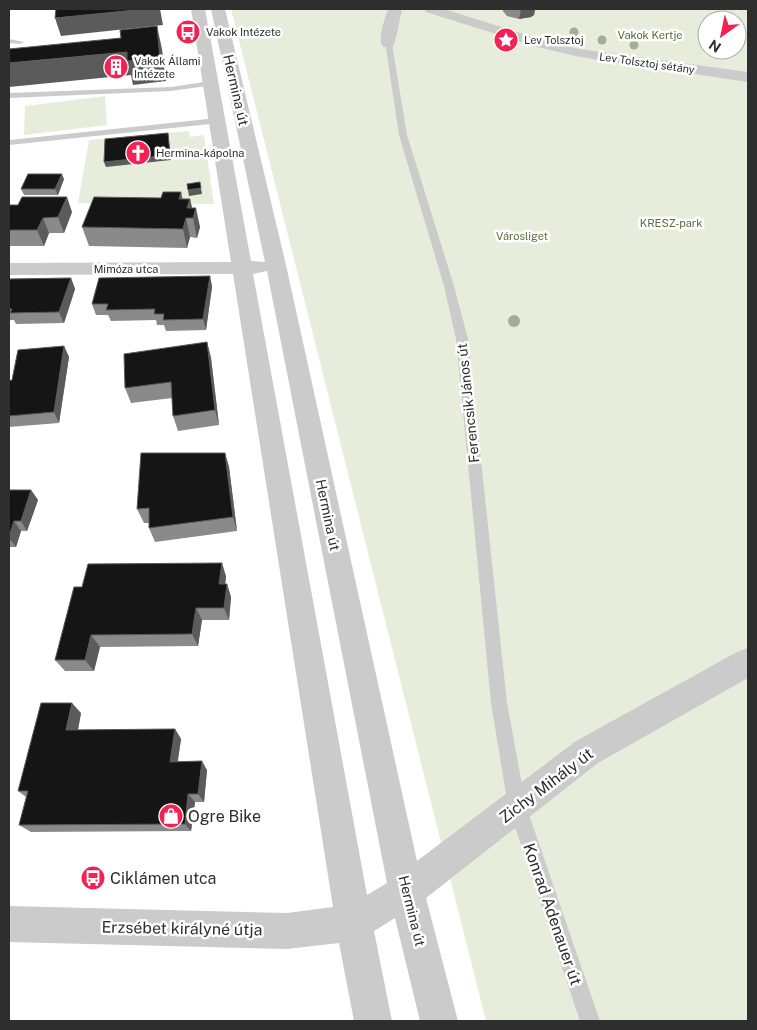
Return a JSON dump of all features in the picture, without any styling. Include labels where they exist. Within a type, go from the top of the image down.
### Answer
[{"type":"street","name":"Hermina út","points":[[198,9],[354,923],[374,1021]]},
{"type":"street","name":"Hermina út","points":[[218,9],[276,265],[406,891],[439,1021]]},
{"type":"street","name":"Ferencsik János út","points":[[388,44],[389,30],[395,9]]},
{"type":"street","name":"Lev Tolsztoj sétány","points":[[431,9],[538,43],[580,53],[748,78]]},
{"type":"street","name":"Mimóza utca","points":[[9,269],[242,268],[276,265]]},
{"type":"street","name":"Zichy Mihály út","points":[[354,923],[406,891],[587,752],[748,662]]},
{"type":"street","name":"Erzsébet királyné útja","points":[[9,924],[287,930],[354,923]]},
{"type":"lane","points":[[9,41],[20,42]]},
{"type":"lane","name":"Ferencsik János út","points":[[388,44],[403,135],[449,286],[462,339],[499,702],[516,806]]},
{"type":"lane","points":[[9,96],[171,89],[211,83]]},
{"type":"lane","points":[[10,143],[217,121]]},
{"type":"lane","name":"Konrad Adenauer út","points":[[516,806],[590,1021]]},
{"type":"green space","name":"Városliget","points":[[231,9],[748,9],[748,1021],[486,1021]]},
{"type":"green space","points":[[105,96],[107,125],[24,135],[25,106]]},
{"type":"green space","points":[[189,131],[190,137],[204,135],[214,204],[78,203],[89,140]]},
{"type":"building","points":[[56,9],[146,9],[55,18]]},
{"type":"building","points":[[157,26],[160,58],[127,61],[127,52],[9,63],[9,49],[121,38],[120,30]]},
{"type":"building","name":"Hermina-kápolna","points":[[168,133],[170,155],[104,162],[105,139]]},
{"type":"building","points":[[28,174],[62,174],[55,189],[21,189]]},
{"type":"building","points":[[200,182],[201,188],[188,190],[187,184]]},
{"type":"building","points":[[163,192],[181,192],[179,199],[190,199],[187,208],[196,208],[193,218],[186,218],[183,229],[82,227],[94,197],[161,198]]},
{"type":"building","points":[[22,197],[67,197],[58,217],[43,218],[37,230],[9,230],[9,205],[18,205]]},
{"type":"building","points":[[210,276],[203,319],[163,320],[164,314],[154,314],[155,309],[106,310],[108,304],[92,304],[99,278]]},
{"type":"building","points":[[71,278],[59,312],[10,313],[12,309],[9,309],[9,279]]},
{"type":"building","points":[[207,342],[215,410],[173,416],[171,382],[125,388],[124,354]]},
{"type":"building","points":[[64,346],[54,412],[9,416],[9,381],[12,380],[18,350]]},
{"type":"building","points":[[141,453],[225,453],[233,517],[149,528],[149,508],[137,509]]},
{"type":"building","points":[[9,490],[31,490],[21,521],[14,521],[9,537]]},
{"type":"building","points":[[222,563],[219,584],[227,584],[224,608],[196,608],[192,634],[91,635],[85,660],[55,660],[74,587],[82,587],[88,564]]},
{"type":"building","points":[[41,703],[72,703],[66,730],[175,729],[170,762],[202,761],[198,794],[188,794],[185,824],[19,825],[28,791],[18,791]]},
{"type":"place","name":"Vakok Intézete","points":[[188,32]]},
{"type":"place","name":"Lev Tolsztoj","points":[[506,40]]},
{"type":"place","name":"Vakok Állami Intézete","points":[[116,67]]},
{"type":"place","name":"Hermina-kápolna","points":[[138,153]]},
{"type":"place","name":"Ogre Bike","points":[[171,816]]},
{"type":"place","name":"Ciklámen utca","points":[[93,878]]},
{"type":"park label","name":"Vakok Kertje","points":[[650,35]]},
{"type":"park label","name":"KRESZ-park","points":[[671,223]]}]
